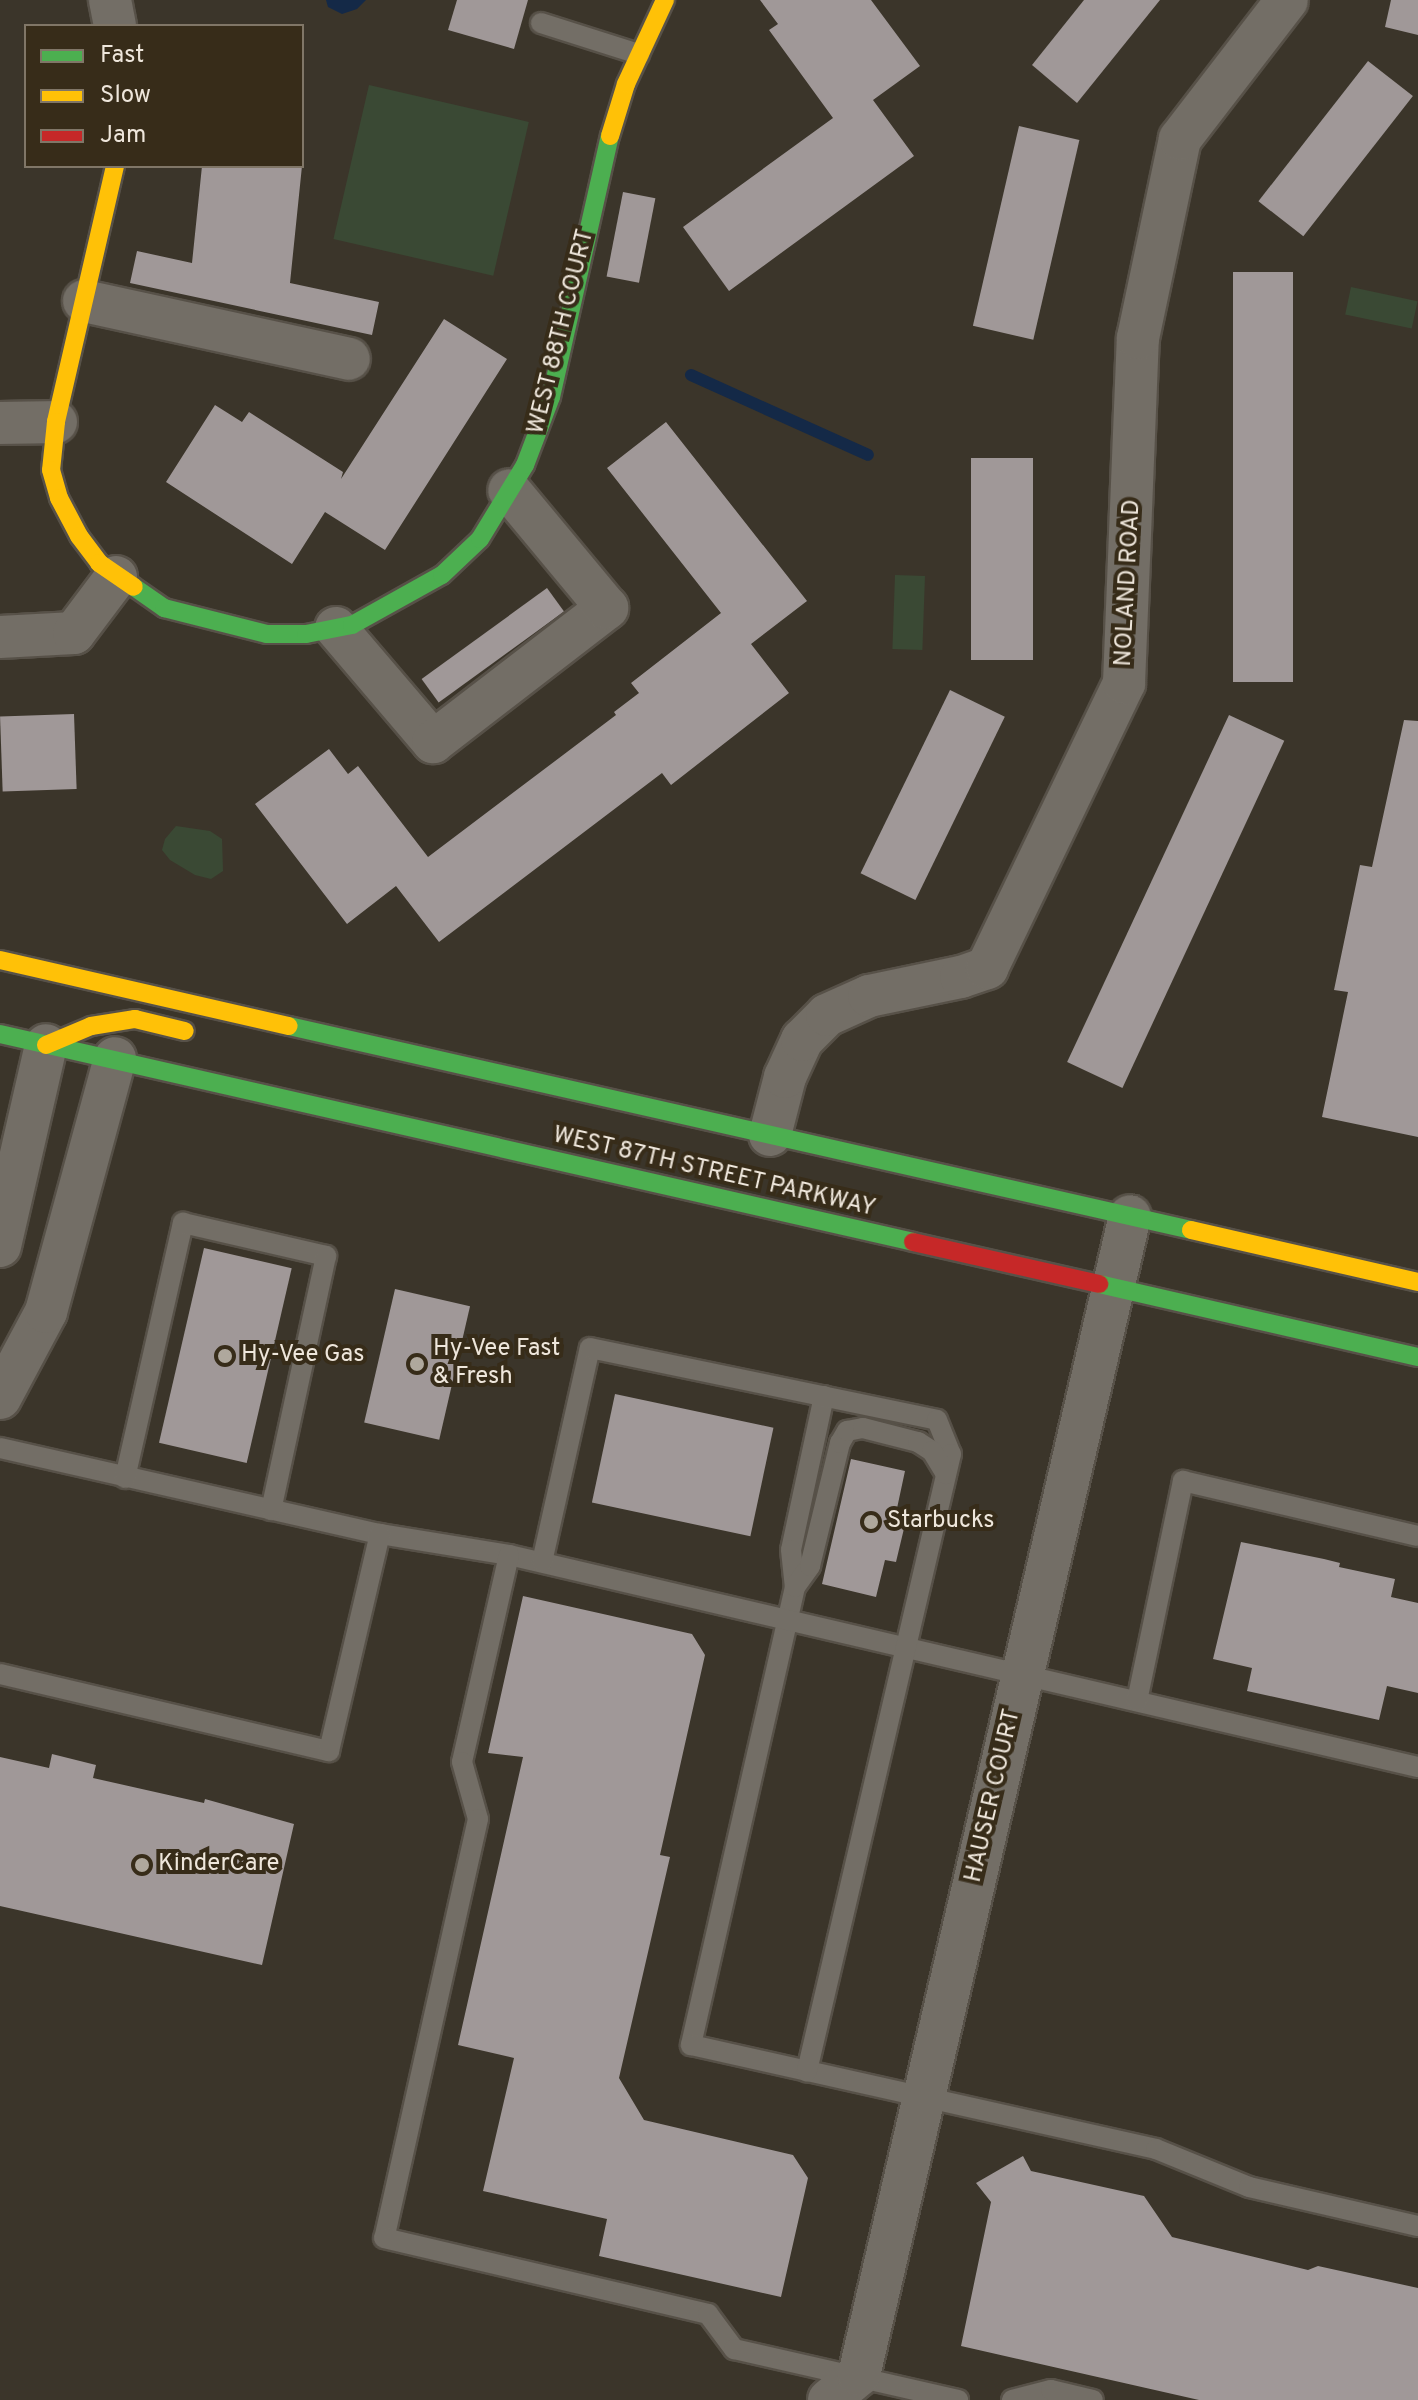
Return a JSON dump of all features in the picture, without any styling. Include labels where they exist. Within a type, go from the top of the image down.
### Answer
[{"type":"main road","name":"WEST 88TH COURT","points":[[115,168],[56,422],[51,470],[59,498],[79,536],[99,563],[164,608],[267,634],[306,634],[336,628],[386,609],[442,575],[480,539],[525,465],[551,397],[612,126],[639,54],[665,0]]},
{"type":"main road","name":"WEST 87TH STREET PARKWAY","points":[[0,960],[1418,1282]]},
{"type":"main road","points":[[46,1045],[91,1026],[135,1019],[209,1037]]},
{"type":"main road","name":"WEST 87TH STREET PARKWAY","points":[[0,1034],[1113,1290],[1418,1357]]},
{"type":"main road","points":[[460,1086],[486,1071]]},
{"type":"street","points":[[110,0],[115,24]]},
{"type":"street","name":"NOLAND ROAD","points":[[770,1135],[785,1077],[802,1040],[827,1015],[869,996],[961,977],[987,968],[1121,691],[1125,668],[1138,338],[1180,139],[1287,0]]},
{"type":"street","points":[[84,301],[349,359]]},
{"type":"street","points":[[0,423],[56,422]]},
{"type":"street","points":[[336,628],[433,742],[607,608],[509,490]]},
{"type":"street","points":[[0,637],[74,633],[116,577]]},
{"type":"street","points":[[0,1246],[46,1045]]},
{"type":"street","points":[[0,1398],[46,1312],[115,1058]]},
{"type":"street","name":"HAUSER COURT","points":[[854,2392],[1130,1216]]},
{"type":"lane","points":[[541,23],[639,54]]},
{"type":"lane","points":[[125,1478],[183,1223],[326,1256],[271,1510]]},
{"type":"lane","points":[[542,1562],[590,1348],[937,1420],[951,1454],[807,2071]]},
{"type":"lane","points":[[824,1396],[791,1550],[795,1587],[691,2045],[1156,2149],[1249,2187],[1418,2226]]},
{"type":"lane","points":[[795,1587],[810,1566],[840,1443],[847,1431],[863,1428],[918,1442],[932,1451],[946,1474]]},
{"type":"lane","points":[[0,1448],[380,1534],[542,1562],[1418,1767]]},
{"type":"lane","points":[[1137,1701],[1183,1481],[1418,1536]]},
{"type":"lane","points":[[0,1674],[329,1751],[380,1534]]},
{"type":"lane","points":[[509,1555],[462,1762],[478,1819],[384,2238],[708,2314],[734,2349],[854,2392],[958,2400]]},
{"type":"lane","points":[[1012,2400],[1051,2390],[1093,2400]]},
{"type":"green space","points":[[369,85],[529,122],[493,276],[333,239]]},
{"type":"green space","points":[[1351,287],[1418,301],[1412,329],[1345,314]]},
{"type":"green space","points":[[895,575],[925,576],[922,650],[892,649]]},
{"type":"green space","points":[[176,826],[210,831],[222,839],[223,871],[211,879],[195,875],[170,860],[162,850],[165,839]]},
{"type":"water","points":[[326,0],[366,0],[357,9],[342,14],[328,7]]},
{"type":"building","points":[[457,0],[528,0],[514,49],[448,30]]},
{"type":"building","points":[[760,0],[871,0],[920,66],[873,100],[914,156],[729,291],[683,227],[833,118],[769,30],[778,24]]},
{"type":"building","points":[[1084,0],[1160,0],[1077,103],[1032,65]]},
{"type":"building","points":[[1391,0],[1418,0],[1418,35],[1385,27]]},
{"type":"building","points":[[1368,61],[1413,96],[1303,236],[1258,201]]},
{"type":"building","points":[[1019,126],[1079,140],[1033,340],[973,326]]},
{"type":"building","points":[[202,168],[302,168],[290,283],[379,302],[372,335],[130,283],[137,251],[192,263]]},
{"type":"building","points":[[623,192],[655,198],[639,283],[607,276]]},
{"type":"building","points":[[1233,272],[1293,272],[1293,682],[1233,682]]},
{"type":"building","points":[[444,319],[507,359],[385,550],[325,512],[292,564],[166,482],[215,405],[242,422],[249,412],[343,472],[341,479]]},
{"type":"building","points":[[666,422],[807,601],[751,644],[789,693],[671,785],[662,773],[439,942],[396,886],[347,924],[255,804],[329,749],[348,774],[358,766],[428,857],[616,715],[614,712],[639,693],[631,683],[721,613],[607,468]]},
{"type":"building","points":[[971,458],[1033,458],[1033,660],[971,660]]},
{"type":"building","points":[[547,588],[564,611],[439,703],[422,679]]},
{"type":"building","points":[[950,690],[1005,717],[915,900],[861,873]]},
{"type":"building","points":[[74,714],[77,789],[3,792],[0,717]]},
{"type":"building","points":[[1229,715],[1284,741],[1122,1088],[1067,1062]]},
{"type":"building","points":[[1404,720],[1418,721],[1418,1137],[1322,1117],[1348,992],[1334,990],[1360,865],[1372,867]]},
{"type":"building","name":"Hy-Vee Gas","points":[[204,1248],[292,1268],[247,1463],[159,1443]]},
{"type":"building","name":"Hy-Vee Fast & Fresh","points":[[395,1289],[470,1306],[439,1440],[364,1422]]},
{"type":"building","points":[[615,1394],[773,1428],[750,1536],[592,1503]]},
{"type":"building","name":"Starbucks","points":[[851,1459],[905,1471],[896,1513],[907,1516],[896,1562],[885,1560],[876,1597],[822,1584]]},
{"type":"building","points":[[1241,1542],[1324,1559],[1340,1563],[1339,1567],[1395,1579],[1391,1597],[1418,1603],[1418,1693],[1387,1686],[1379,1720],[1247,1691],[1252,1668],[1213,1659]]},
{"type":"building","points":[[523,1596],[692,1634],[705,1655],[660,1855],[670,1857],[619,2078],[644,2120],[793,2155],[808,2178],[781,2297],[599,2256],[607,2219],[483,2191],[514,2058],[458,2045],[523,1757],[488,1753]]},
{"type":"building","name":"KinderCare","points":[[52,1754],[96,1765],[93,1778],[204,1803],[205,1799],[294,1824],[262,1965],[0,1906],[0,1757],[49,1768]]},
{"type":"building","points":[[1023,2156],[1031,2171],[1144,2196],[1172,2237],[1308,2270],[1318,2266],[1418,2288],[1418,2400],[1199,2400],[961,2346],[991,2202],[976,2183]]},
{"type":"waterway","points":[[691,375],[868,455]]},
{"type":"traffic: fast","points":[[134,587],[164,608],[267,634],[306,634],[352,625],[442,575],[480,539],[525,465],[551,397],[610,136]]},
{"type":"traffic: fast","points":[[289,1026],[1191,1230]]},
{"type":"traffic: fast","points":[[0,1034],[913,1242]]},
{"type":"traffic: fast","points":[[1099,1284],[1418,1357]]},
{"type":"traffic: slow","points":[[610,136],[626,84],[665,0]]},
{"type":"traffic: slow","points":[[115,168],[56,422],[51,470],[59,498],[79,536],[99,563],[134,587]]},
{"type":"traffic: slow","points":[[0,960],[289,1026]]},
{"type":"traffic: slow","points":[[46,1045],[91,1026],[135,1019],[185,1031]]},
{"type":"traffic: slow","points":[[1191,1230],[1418,1282]]},
{"type":"traffic: jam","points":[[913,1242],[1099,1284]]},
{"type":"place","name":"Hy-Vee Gas","points":[[225,1356]]},
{"type":"place","name":"Hy-Vee Fast & Fresh","points":[[417,1364]]},
{"type":"place","name":"Starbucks","points":[[871,1522]]},
{"type":"place","name":"KinderCare","points":[[142,1865]]}]
